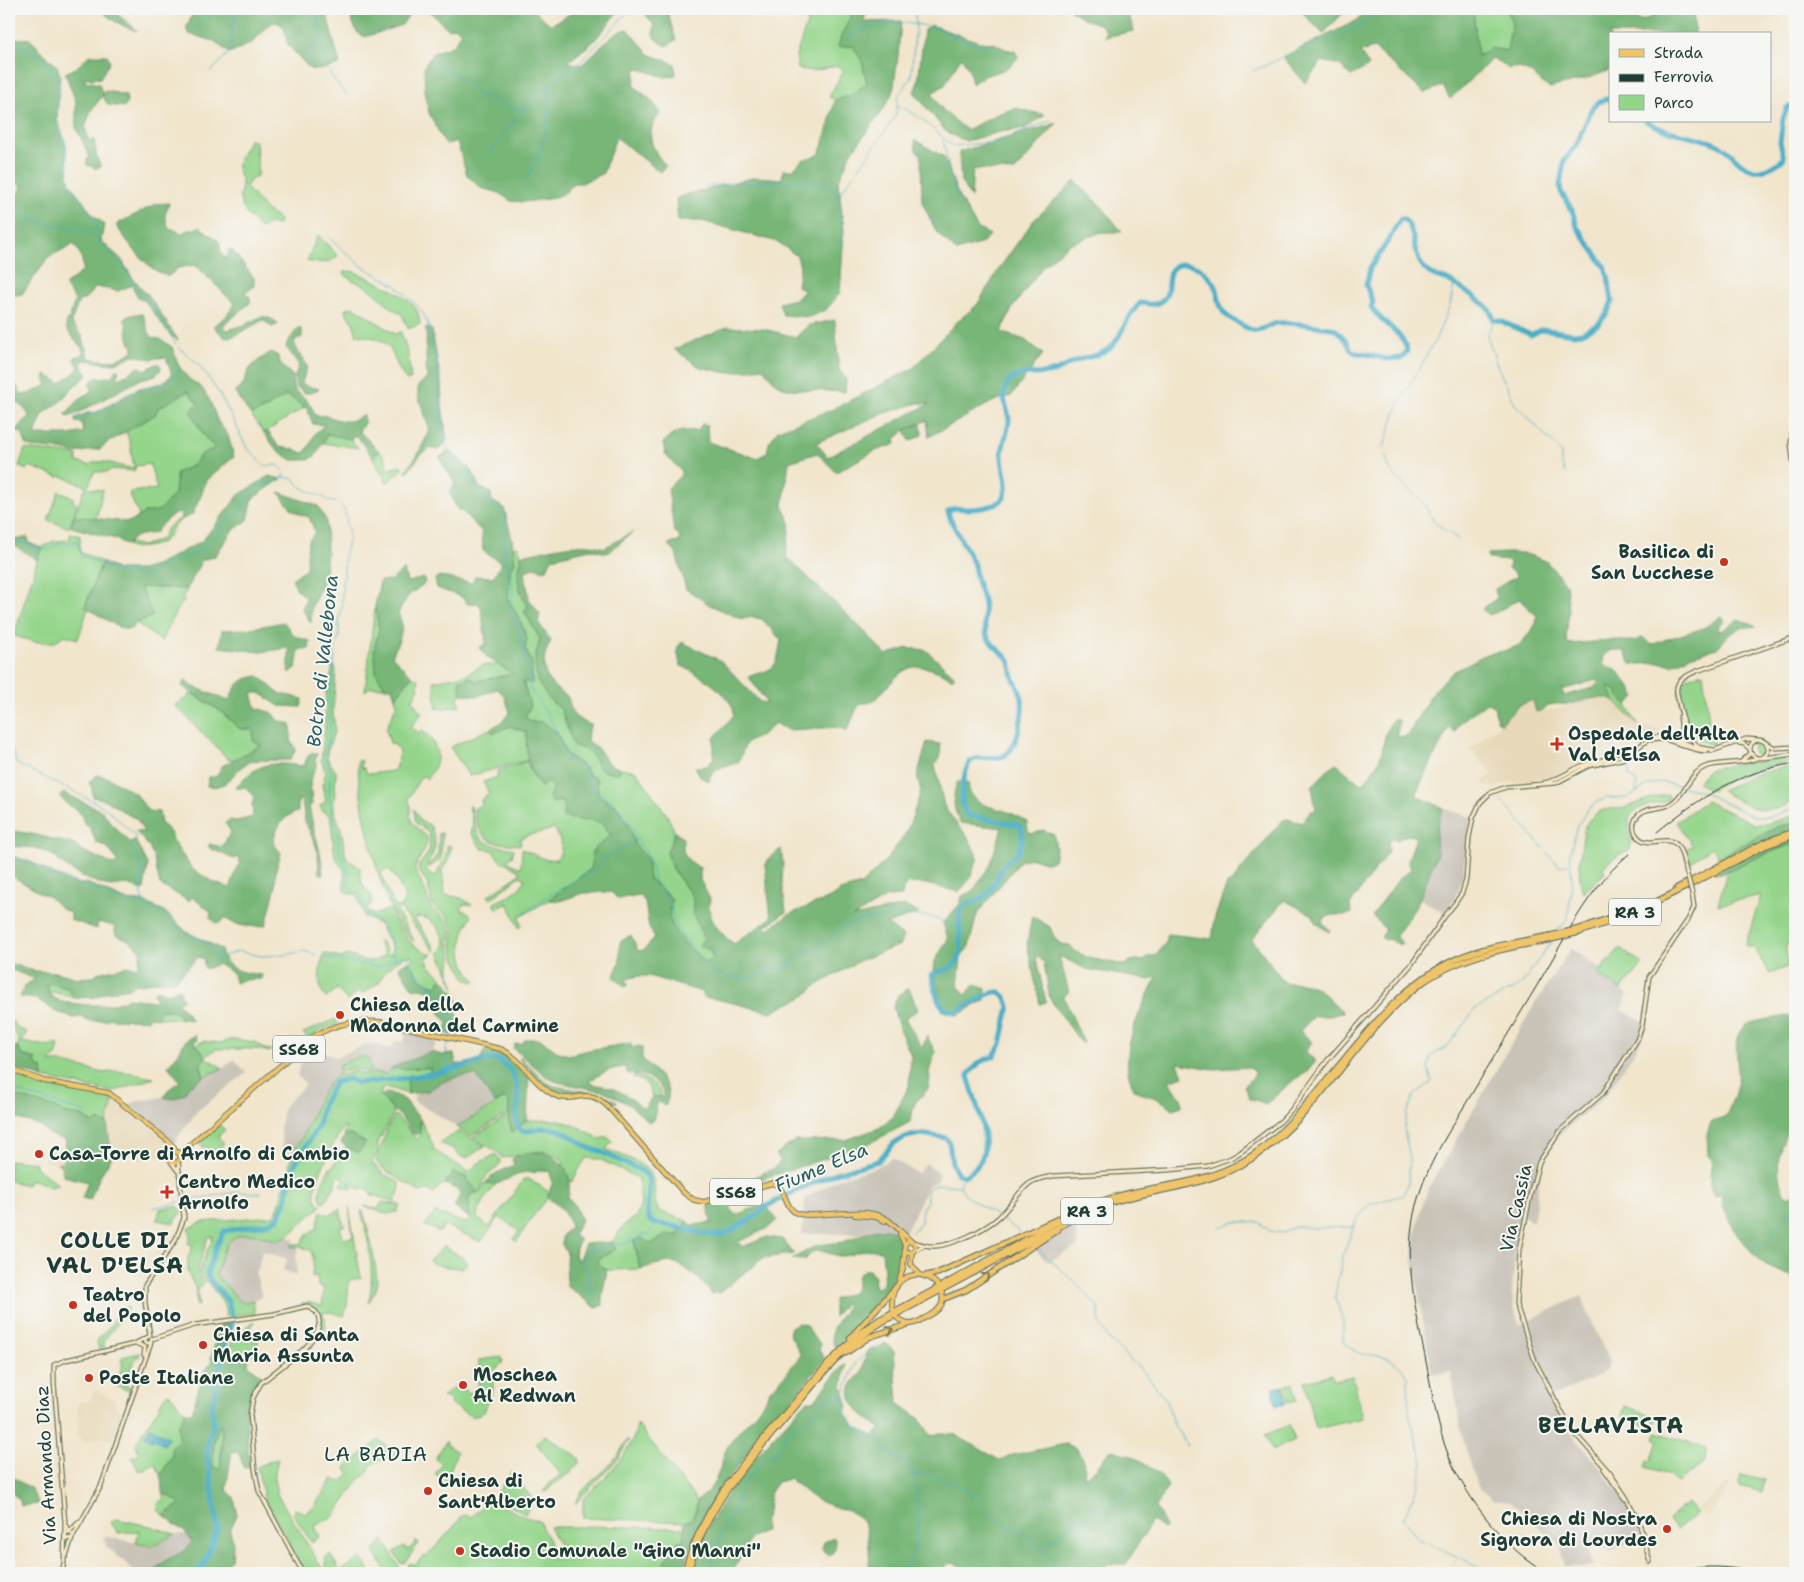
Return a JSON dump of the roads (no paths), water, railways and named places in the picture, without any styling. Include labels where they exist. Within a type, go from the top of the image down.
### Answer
[{"type":"highway","name":"RA 3","points":[[688,1573],[699,1539],[717,1504],[735,1477],[841,1354],[858,1338],[884,1321],[1090,1210],[1119,1199],[1187,1186],[1214,1178],[1244,1164],[1281,1136],[1405,997],[1423,983],[1458,963],[1506,948],[1580,931],[1627,916],[1690,883],[1795,833]]},
{"type":"highway","name":"RA 3","points":[[684,1573],[699,1531],[722,1489],[795,1401],[848,1343],[880,1320],[1068,1217],[1103,1201],[1133,1192],[1183,1184],[1204,1178],[1246,1159],[1279,1134],[1379,1019],[1421,980],[1457,959],[1502,944],[1549,938]]},
{"type":"highway","points":[[943,1299],[966,1290],[1057,1230],[1090,1213],[1112,1203],[1160,1191]]},
{"type":"highway","points":[[923,1276],[938,1273],[1100,1199],[1119,1193],[1133,1192]]},
{"type":"highway","points":[[795,1401],[798,1394],[822,1366],[897,1286]]},
{"type":"highway","points":[[787,1416],[795,1411],[833,1366],[853,1347],[869,1337],[909,1324]]},
{"type":"main road","points":[[1795,406],[1791,441],[1795,477]]},
{"type":"main road","points":[[1683,743],[1682,725],[1675,697],[1676,688],[1681,679],[1795,637]]},
{"type":"main road","points":[[1676,688],[1687,732],[1698,749]]},
{"type":"main road","points":[[1675,739],[1681,734]]},
{"type":"main road","points":[[912,1242],[926,1246],[949,1244],[992,1223],[1024,1188],[1040,1179],[1052,1176],[1203,1167],[1230,1158],[1250,1146],[1292,1109],[1316,1074],[1411,965],[1444,916],[1456,902],[1462,893],[1466,880],[1473,818],[1483,799],[1493,791],[1502,788],[1556,783],[1588,766],[1620,759],[1650,739],[1660,736],[1675,739],[1698,749]]},
{"type":"main road","points":[[1645,742],[1665,739],[1698,749],[1714,750],[1749,739],[1760,740],[1775,748],[1795,747]]},
{"type":"main road","points":[[1741,762],[1750,751],[1754,741],[1760,740]]},
{"type":"main road","points":[[1735,744],[1744,744],[1760,758],[1768,751],[1766,743]]},
{"type":"main road","points":[[1535,785],[1556,780],[1583,765],[1617,757],[1632,751]]},
{"type":"main road","name":"Via Cassia","points":[[1650,1562],[1641,1526],[1630,1505],[1601,1464],[1567,1423],[1542,1377],[1530,1348],[1516,1303],[1519,1243],[1539,1162],[1559,1132],[1603,1093],[1637,1040],[1641,1028],[1649,977],[1690,915],[1694,905],[1687,874],[1677,846],[1670,841],[1653,843],[1641,840],[1635,833],[1636,819],[1642,812],[1648,809],[1665,807],[1672,804],[1701,769],[1760,758],[1795,754]]},
{"type":"main road","name":"SS68","points":[[172,1163],[169,1157],[178,1155],[309,1040],[326,1030],[347,1023],[376,1021],[506,1051],[555,1096],[590,1096],[602,1101],[682,1191],[694,1200],[706,1201],[771,1182],[781,1188],[791,1208],[796,1212],[801,1214],[868,1216],[882,1220],[900,1233],[905,1247]]},
{"type":"main road","points":[[9,1070],[49,1082],[107,1093],[174,1147],[178,1155],[178,1171],[184,1214],[183,1222],[175,1241],[145,1286],[151,1338]]},
{"type":"main road","points":[[178,1155],[172,1163],[178,1171]]},
{"type":"main road","name":"SS68","points":[[846,1214],[864,1212],[880,1216],[893,1224],[912,1242]]},
{"type":"main road","points":[[893,1310],[892,1298],[903,1271],[905,1247],[912,1242]]},
{"type":"main road","points":[[912,1242],[915,1245],[911,1264],[923,1276],[938,1286]]},
{"type":"main road","points":[[905,1247],[909,1252],[926,1246]]},
{"type":"main road","points":[[897,1286],[907,1277],[923,1276]]},
{"type":"main road","points":[[897,1318],[909,1324],[916,1323],[940,1308],[943,1299],[942,1293]]},
{"type":"main road","points":[[134,1344],[145,1340],[147,1336],[151,1338],[162,1336],[217,1321],[261,1316],[304,1306],[314,1310],[318,1315],[319,1324],[313,1338],[304,1349],[261,1383],[251,1406],[255,1470],[262,1498],[303,1573]]},
{"type":"main road","points":[[145,1340],[147,1343],[154,1336],[162,1336]]},
{"type":"main road","name":"Via Armando Diaz","points":[[62,1573],[67,1546],[101,1486],[151,1338]]},
{"type":"main road","points":[[134,1344],[142,1344],[145,1348],[143,1364]]},
{"type":"main road","name":"Via Armando Diaz","points":[[67,1546],[54,1366],[63,1360],[134,1344]]},
{"type":"main road","points":[[64,1522],[67,1528],[72,1529],[84,1516]]},
{"type":"main road","points":[[69,1532],[72,1537],[68,1539],[65,1535],[69,1532]]},
{"type":"water","points":[[1283,1386],[1286,1404],[1276,1406],[1273,1388]]},
{"type":"water","points":[[150,1427],[169,1438],[164,1445],[151,1437],[153,1441],[145,1436]]},
{"type":"waterway","points":[[194,29],[207,17],[222,9]]},
{"type":"waterway","points":[[211,72],[231,50],[235,9]]},
{"type":"waterway","points":[[315,9],[321,29],[327,68],[331,76],[347,95]]},
{"type":"waterway","points":[[437,64],[455,75],[478,94],[504,105],[523,110],[549,85],[578,64],[631,9]]},
{"type":"waterway","points":[[840,249],[840,195],[896,115],[898,96],[911,78],[916,23],[914,9]]},
{"type":"waterway","points":[[1253,71],[1305,47],[1325,41],[1365,23],[1377,9]]},
{"type":"waterway","points":[[846,39],[867,28],[902,23],[941,30],[962,40],[999,51]]},
{"type":"waterway","points":[[308,68],[316,41],[321,35]]},
{"type":"waterway","points":[[9,43],[39,54],[54,70],[59,83],[57,119],[66,145],[69,182],[95,220],[99,242],[124,267],[139,292],[151,304],[176,344]]},
{"type":"waterway","points":[[526,180],[536,162],[543,143],[548,113],[549,85]]},
{"type":"waterway","name":"Fiume Elsa","points":[[197,1573],[204,1564],[218,1528],[207,1454],[209,1438],[213,1427],[211,1407],[215,1396],[216,1375],[223,1360],[223,1353],[233,1320],[228,1301],[210,1280],[207,1273],[224,1231],[269,1223],[278,1218],[287,1198],[292,1171],[318,1126],[323,1104],[335,1082],[350,1079],[358,1083],[406,1078],[497,1059],[508,1067],[514,1077],[518,1096],[516,1121],[521,1130],[556,1129],[566,1133],[589,1148],[642,1171],[648,1178],[649,1184],[647,1207],[650,1220],[655,1223],[712,1235],[722,1235],[731,1231],[756,1216],[765,1207],[799,1189],[836,1173],[878,1161],[894,1143],[906,1137],[921,1134],[946,1138],[949,1142],[952,1163],[958,1174],[964,1176],[976,1168],[982,1157],[984,1144],[983,1130],[968,1075],[980,1062],[994,1056],[1001,1044],[1009,1006],[1006,998],[1000,992],[984,996],[958,1010],[950,1011],[944,1008],[938,999],[932,975],[955,965],[961,954],[959,913],[963,906],[978,901],[990,892],[1000,872],[1006,863],[1017,854],[1020,847],[1022,829],[1018,825],[967,815],[962,796],[963,782],[969,763],[978,758],[1004,756],[1012,748],[1020,725],[1022,700],[1009,661],[991,643],[987,636],[983,602],[974,565],[951,521],[948,511],[956,508],[972,509],[987,507],[997,504],[1004,498],[1006,482],[1002,453],[1009,423],[1004,396],[1007,384],[1012,379],[1025,374],[1050,373],[1109,348],[1113,345],[1140,303],[1155,304],[1162,301],[1166,296],[1171,271],[1182,264],[1193,265],[1203,271],[1212,280],[1224,313],[1250,329],[1259,330],[1284,323],[1332,328],[1346,340],[1351,350],[1356,353],[1386,359],[1402,358],[1407,351],[1405,345],[1397,333],[1371,307],[1373,303],[1366,285],[1370,268],[1401,219],[1404,219],[1408,224],[1418,258],[1427,271],[1434,276],[1448,280],[1476,298],[1489,309],[1494,320],[1501,321],[1531,335],[1542,329],[1573,334],[1582,333],[1597,325],[1607,314],[1612,301],[1605,267],[1577,227],[1572,210],[1561,192],[1560,185],[1564,161],[1577,144],[1591,110],[1599,102],[1609,99]]},
{"type":"waterway","name":"Fiume Elsa","points":[[1648,122],[1672,132],[1710,141],[1723,147],[1743,166],[1753,170],[1761,170],[1774,165],[1784,158],[1780,142],[1783,119],[1787,108],[1795,105]]},
{"type":"waterway","points":[[898,106],[920,118],[953,146],[998,142],[1051,120]]},
{"type":"waterway","points":[[490,153],[522,110]]},
{"type":"waterway","points":[[943,140],[953,186],[960,201]]},
{"type":"waterway","points":[[706,186],[735,183],[807,181],[817,182],[841,190]]},
{"type":"waterway","points":[[9,214],[58,226],[80,228],[96,237]]},
{"type":"waterway","points":[[329,238],[362,266],[395,285],[421,310],[429,326],[437,362],[443,442],[451,454],[469,471],[478,491],[500,509],[505,516],[505,559],[512,575],[512,595],[509,606],[521,635],[531,691],[546,712],[568,758],[586,768],[587,779],[592,788],[614,803],[628,819],[639,844],[645,851],[652,869],[654,881],[670,902],[675,925],[713,972],[729,977],[750,978],[790,963],[855,921],[906,915],[928,916],[960,928]]},
{"type":"waterway","points":[[1454,284],[1450,305],[1436,339],[1397,408],[1383,449],[1391,472],[1423,503],[1435,523],[1458,539]]},
{"type":"waterway","points":[[1494,320],[1487,335],[1497,365],[1515,404],[1561,452],[1561,462],[1565,473]]},
{"type":"waterway","points":[[178,347],[201,368],[210,380],[227,408],[248,450],[264,466],[278,465],[283,470],[284,477]]},
{"type":"waterway","points":[[76,419],[90,413],[96,414],[132,392],[162,384],[172,378],[179,369]]},
{"type":"waterway","points":[[259,487],[267,482],[280,481],[283,477]]},
{"type":"waterway","name":"Botro di Vallebona","points":[[284,477],[294,479],[302,488],[329,501],[339,503],[345,511],[349,537],[344,558],[339,638],[335,647],[333,678],[330,691],[330,732],[324,756],[331,772],[329,791],[331,808],[340,855],[347,867],[348,886],[352,891],[359,893],[366,915],[378,922],[387,932],[395,959],[406,956],[418,978],[425,984],[435,988],[445,1003],[454,1025],[446,1050],[448,1070]]},
{"type":"waterway","points":[[9,542],[24,543],[38,549],[49,550],[61,543],[69,544],[74,541],[77,542],[82,556],[118,572],[149,575],[160,567],[202,549],[219,533],[222,525],[228,519],[236,516],[256,489]]},
{"type":"waterway","points":[[9,748],[12,750],[17,764],[95,802],[109,811],[136,836],[132,847],[141,865],[143,905]]},
{"type":"waterway","points":[[1630,763],[1629,776],[1637,783],[1636,793]]},
{"type":"waterway","points":[[1557,932],[1566,921],[1569,912],[1572,883],[1570,853],[1577,826],[1588,809],[1597,802],[1606,798],[1627,798],[1649,785],[1662,782],[1700,791],[1755,817],[1769,817],[1795,808]]},
{"type":"waterway","points":[[1501,800],[1559,866],[1568,864]]},
{"type":"waterway","points":[[520,915],[546,897],[592,871],[607,857],[636,840]]},
{"type":"waterway","points":[[9,856],[32,863],[43,870],[121,900],[142,904],[160,912],[186,934],[210,945],[218,959],[238,951],[261,956],[286,955],[304,951],[316,955]]},
{"type":"waterway","points":[[1488,1573],[1417,1538],[1403,1519],[1418,1485],[1423,1462],[1409,1414],[1408,1376],[1390,1359],[1360,1353],[1343,1342],[1343,1322],[1335,1295],[1343,1255],[1357,1218],[1370,1204],[1403,1195],[1408,1184],[1410,1158],[1404,1130],[1407,1114],[1414,1095],[1432,1082],[1428,1069],[1431,1056],[1447,1047],[1475,1009],[1521,985],[1551,942]]},
{"type":"waterway","points":[[323,957],[378,967],[394,959]]},
{"type":"waterway","points":[[9,1089],[86,1113]]},
{"type":"waterway","points":[[912,1232],[921,1222],[922,1209],[927,1202],[927,1190],[936,1184],[960,1186],[964,1176]]},
{"type":"waterway","points":[[960,1186],[967,1197],[997,1216]]},
{"type":"waterway","points":[[184,1201],[238,1192],[261,1193]]},
{"type":"waterway","points":[[154,1208],[180,1202]]},
{"type":"waterway","points":[[1752,1247],[1766,1243],[1787,1215],[1795,1208]]},
{"type":"waterway","points":[[1000,1218],[1020,1232]]},
{"type":"waterway","points":[[1220,1228],[1232,1222],[1259,1222],[1270,1231],[1283,1233],[1296,1226],[1316,1228],[1354,1227]]},
{"type":"waterway","points":[[595,1300],[586,1269],[581,1260],[582,1255],[588,1251],[637,1240],[640,1235],[649,1234],[655,1225]]},
{"type":"waterway","points":[[1038,1249],[1076,1283],[1098,1307],[1100,1325],[1110,1341],[1143,1371],[1167,1401],[1173,1424],[1188,1446]]},
{"type":"waterway","points":[[879,1344],[856,1362],[843,1396],[845,1412],[855,1426],[878,1439],[914,1473],[942,1479],[965,1489],[1002,1523],[1029,1536],[1059,1573]]},
{"type":"waterway","points":[[709,1573],[721,1534],[745,1481],[765,1458],[774,1454],[789,1429],[808,1420],[825,1401],[843,1396]]},
{"type":"waterway","points":[[901,1573],[914,1555],[919,1516],[914,1474]]},
{"type":"waterway","points":[[1041,1549],[1080,1518],[1117,1503],[1139,1480]]},
{"type":"waterway","points":[[1447,1573],[1458,1557]]},
{"type":"waterway","points":[[692,1573],[710,1566]]},
{"type":"railway","points":[[1657,832],[1689,808],[1721,788],[1756,773],[1795,763]]},
{"type":"railway","points":[[1570,928],[1596,888],[1629,854]]},
{"type":"railway","points":[[1548,1573],[1520,1554],[1494,1528],[1471,1498],[1449,1457],[1436,1412],[1416,1309],[1410,1263],[1413,1218],[1419,1195],[1435,1156],[1564,939]]},
{"type":"railway","points":[[1668,1573],[1705,1567],[1763,1573]]},
{"type":"place","name":"Basilica di San Lucchese","points":[[1724,562]]},
{"type":"place","name":"Ospedale dell'Alta Val d'Elsa","points":[[1557,744]]},
{"type":"place","name":"Chiesa della Madonna del Carmine","points":[[340,1015]]},
{"type":"place","name":"Casa-Torre di Arnolfo di Cambio","points":[[39,1154]]},
{"type":"place","name":"Centro Medico Arnolfo","points":[[167,1192]]},
{"type":"place","name":"Teatro del Popolo","points":[[73,1305]]},
{"type":"place","name":"Chiesa di Santa Maria Assunta","points":[[203,1345]]},
{"type":"place","name":"Poste Italiane","points":[[89,1378]]},
{"type":"place","name":"Moschea Al Redwan","points":[[463,1385]]},
{"type":"place","name":"Chiesa di Sant'Alberto","points":[[428,1491]]},
{"type":"place","name":"Chiesa di Nostra Signora di Lourdes","points":[[1667,1529]]},
{"type":"place","name":"Stadio Comunale \"Gino Manni\"","points":[[460,1551]]},
{"type":"district","name":"COLLE DI VAL D'ELSA","points":[[115,1252]]},
{"type":"district","name":"BELLAVISTA","points":[[1611,1425]]},
{"type":"district","name":"LA BADIA","points":[[376,1454]]}]
